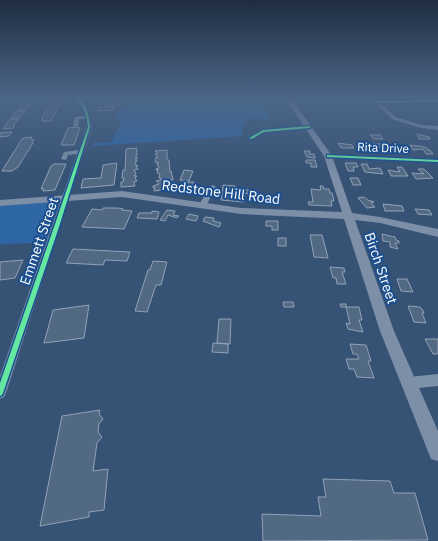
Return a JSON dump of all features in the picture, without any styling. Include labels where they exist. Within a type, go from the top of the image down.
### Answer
[{"type":"main road","name":"Birch Street","points":[[306,123],[328,156],[387,331],[438,452]]},
{"type":"main road","name":"Redstone Hill Road","points":[[0,203],[122,194],[202,206],[256,212],[348,216],[380,220],[438,233]]},
{"type":"street","name":"Emmett Street","points":[[0,393],[67,197],[89,123]]},
{"type":"street","points":[[412,123],[438,128]]},
{"type":"street","points":[[251,138],[263,131],[309,128]]},
{"type":"street","points":[[66,154],[81,152]]},
{"type":"street","name":"Rita Drive","points":[[328,156],[438,161]]},
{"type":"street","points":[[202,206],[213,187]]},
{"type":"street","points":[[409,383],[438,380]]},
{"type":"shaded area","points":[[244,123],[242,136],[93,146],[93,143],[111,142],[121,124]]},
{"type":"shaded area","points":[[60,200],[46,243],[0,244],[0,206]]},
{"type":"building","points":[[7,123],[15,123],[14,128],[3,129]]},
{"type":"building","points":[[68,128],[80,128],[74,145],[61,145]]},
{"type":"building","points":[[12,132],[9,136],[0,137],[0,133]]},
{"type":"building","points":[[417,134],[429,137],[430,139],[419,139]]},
{"type":"building","points":[[370,135],[380,135],[383,139],[374,139]]},
{"type":"building","points":[[32,137],[31,139],[34,140],[33,143],[18,167],[12,171],[2,171],[23,138]]},
{"type":"building","points":[[338,143],[352,145],[354,148],[341,148]]},
{"type":"building","points":[[367,144],[382,144],[384,148],[373,146],[375,151],[370,150]]},
{"type":"building","points":[[410,145],[425,147],[433,154],[426,154],[423,149],[413,150]]},
{"type":"building","points":[[396,146],[402,146],[409,153],[400,153]]},
{"type":"building","points":[[137,148],[137,155],[135,157],[137,157],[137,159],[135,160],[137,160],[135,164],[138,166],[136,166],[138,169],[134,170],[136,174],[134,176],[137,176],[135,178],[137,181],[134,182],[135,186],[121,187],[121,182],[123,182],[124,178],[122,178],[123,170],[125,170],[126,149]]},
{"type":"building","points":[[167,150],[167,160],[169,160],[170,172],[171,171],[173,180],[170,180],[170,184],[167,185],[168,189],[154,191],[155,187],[153,188],[153,186],[159,184],[156,181],[161,180],[161,178],[159,178],[160,174],[157,173],[158,170],[156,170],[159,168],[157,164],[159,163],[155,162],[155,158],[158,157],[155,154],[157,154],[157,152],[155,151]]},
{"type":"building","points":[[304,151],[310,151],[309,154],[314,154],[315,158],[307,157]]},
{"type":"building","points":[[306,160],[315,160],[317,167],[311,167],[311,163],[306,163]]},
{"type":"building","points":[[117,163],[114,185],[81,188],[83,179],[101,178],[103,165]]},
{"type":"building","points":[[345,163],[356,163],[358,167],[353,167],[354,171],[348,171]]},
{"type":"building","points":[[54,164],[66,164],[55,190],[43,191],[44,189],[41,189],[51,166]]},
{"type":"building","points":[[361,164],[367,164],[369,169],[380,168],[383,174],[365,172]]},
{"type":"building","points":[[397,167],[402,167],[408,176],[391,176],[388,170],[400,172]]},
{"type":"building","points":[[418,169],[424,169],[433,178],[416,179],[412,173],[424,174]]},
{"type":"building","points":[[184,170],[193,171],[189,181],[180,180]]},
{"type":"building","points":[[350,178],[358,178],[361,185],[353,185]]},
{"type":"building","points":[[186,182],[194,182],[191,188],[182,190]]},
{"type":"building","points":[[223,185],[235,186],[235,189],[249,190],[250,194],[245,193],[244,202],[221,200]]},
{"type":"building","points":[[320,186],[323,186],[324,189],[329,189],[330,193],[332,193],[334,201],[331,201],[332,206],[309,205],[308,202],[313,202],[311,189],[321,190]]},
{"type":"building","points":[[364,197],[369,201],[374,202],[371,203],[375,207],[367,208],[358,198]]},
{"type":"building","points":[[383,204],[402,206],[404,211],[385,211]]},
{"type":"building","points":[[103,208],[118,208],[132,211],[124,229],[82,227],[92,209],[102,210]]},
{"type":"building","points":[[415,209],[429,210],[432,215],[418,214]]},
{"type":"building","points":[[167,210],[175,211],[173,215],[179,216],[177,218],[168,215],[165,221],[160,220]]},
{"type":"building","points":[[152,211],[159,212],[157,219],[137,218],[139,213],[152,213]]},
{"type":"building","points":[[189,214],[198,216],[196,221],[186,219]]},
{"type":"building","points":[[205,217],[214,218],[213,221],[221,223],[219,227],[203,221]]},
{"type":"building","points":[[266,221],[278,221],[278,230],[272,230],[272,226],[266,226]]},
{"type":"building","points":[[382,234],[395,237],[396,240],[399,241],[399,243],[395,243],[398,249],[390,247],[390,242],[383,241]]},
{"type":"building","points":[[310,235],[322,235],[328,258],[314,257]]},
{"type":"building","points":[[278,238],[286,238],[286,246],[278,246]]},
{"type":"building","points":[[73,249],[130,252],[127,261],[105,260],[103,265],[66,263]]},
{"type":"building","points":[[23,260],[15,278],[0,280],[0,262]]},
{"type":"building","points":[[153,261],[167,262],[161,285],[156,285],[147,312],[135,311],[148,270],[150,270]]},
{"type":"building","points":[[330,267],[344,268],[345,272],[342,272],[346,284],[337,284],[336,278],[333,278]]},
{"type":"building","points":[[397,279],[407,279],[413,292],[401,291]]},
{"type":"building","points":[[283,302],[293,302],[294,307],[284,307]]},
{"type":"building","points":[[340,304],[346,304],[346,307],[341,307]]},
{"type":"building","points":[[89,305],[84,338],[44,343],[53,310]]},
{"type":"building","points":[[408,306],[420,307],[424,313],[422,313],[426,323],[414,322]]},
{"type":"building","points":[[346,307],[359,307],[362,320],[359,320],[363,332],[348,329],[346,323],[350,324]]},
{"type":"building","points":[[219,319],[231,319],[230,344],[217,343]]},
{"type":"building","points":[[425,339],[438,339],[438,354],[433,354]]},
{"type":"building","points":[[213,343],[228,344],[228,353],[212,352]]},
{"type":"building","points":[[350,344],[366,345],[371,361],[368,361],[374,378],[357,377],[354,369],[349,369],[346,359],[359,359],[357,354],[353,354]]},
{"type":"building","points":[[100,410],[99,414],[103,419],[99,424],[98,432],[102,437],[97,443],[93,471],[108,469],[104,510],[89,512],[89,517],[40,526],[62,416]]},
{"type":"building","points":[[323,479],[390,481],[394,493],[415,493],[428,540],[263,541],[262,514],[321,516],[318,497],[326,497]]},
{"type":"cycle path","points":[[0,393],[89,127],[89,123]]},
{"type":"cycle path","points":[[251,138],[263,131],[309,127]]},
{"type":"cycle path","points":[[328,156],[438,161]]}]
